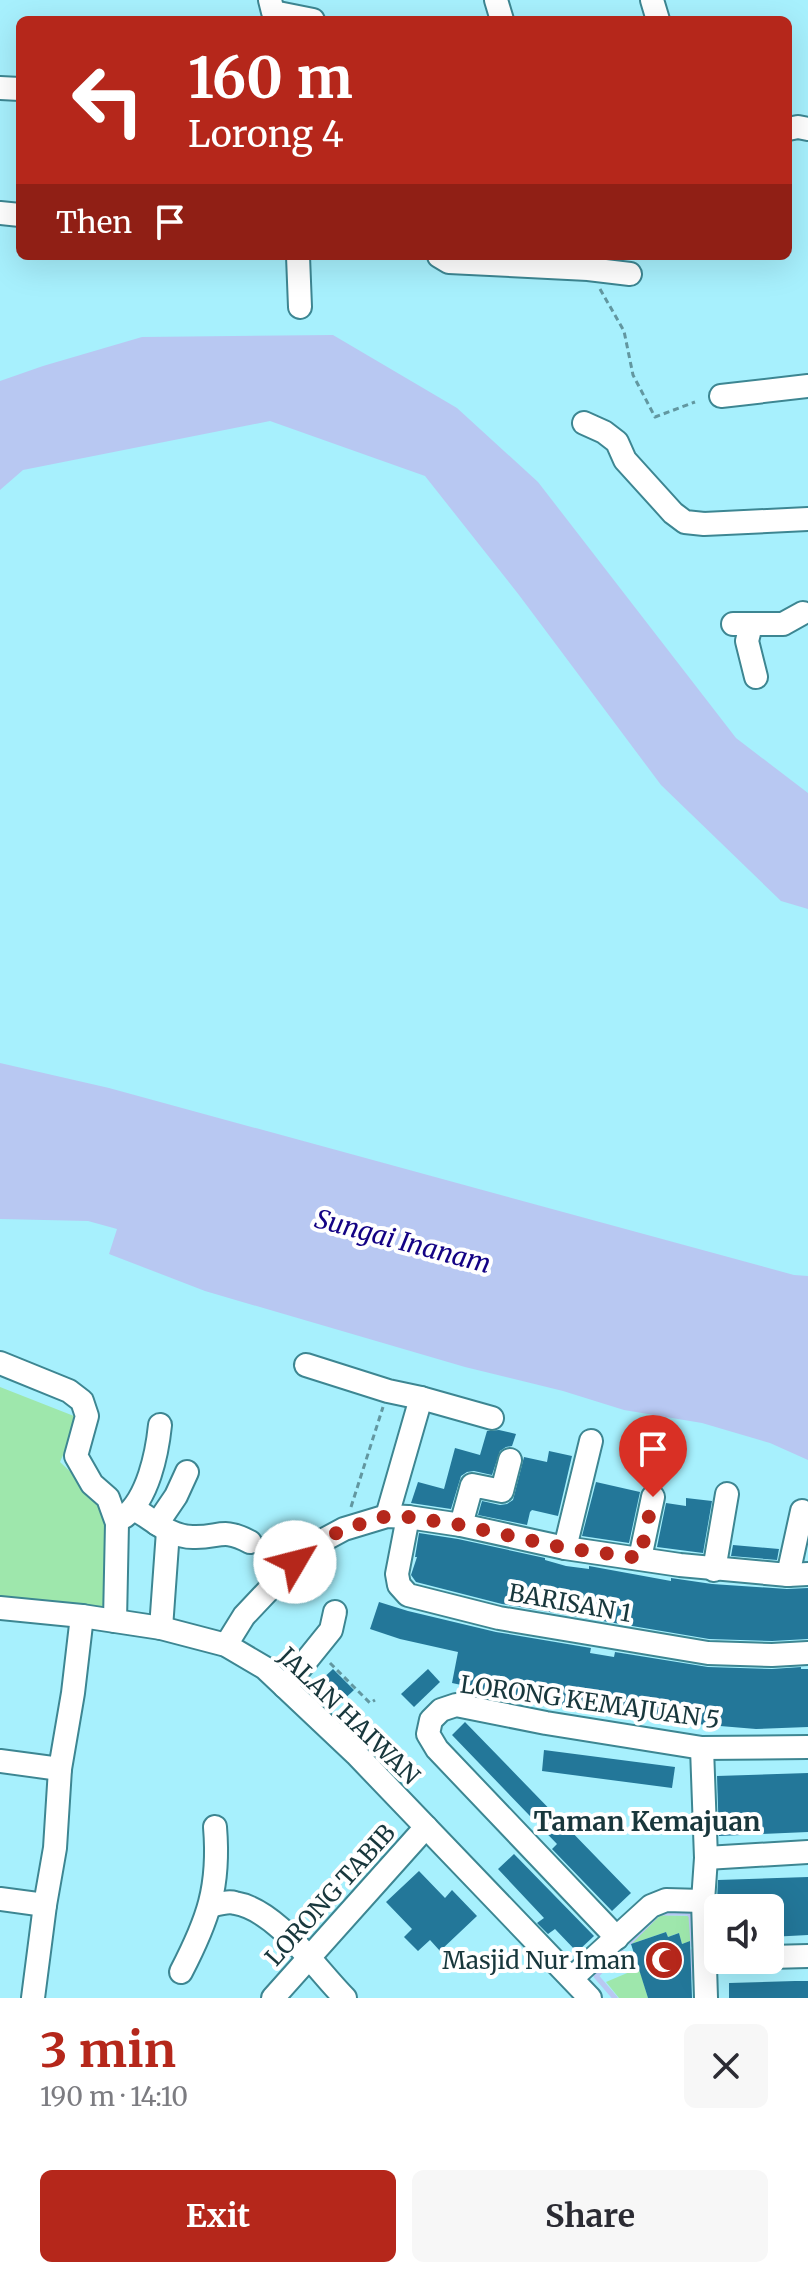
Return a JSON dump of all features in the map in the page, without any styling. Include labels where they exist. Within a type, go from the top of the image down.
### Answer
[{"type":"street","points":[[270,0],[273,12],[293,16]]},
{"type":"street","points":[[298,260],[300,307]]},
{"type":"street","points":[[446,260],[630,274]]},
{"type":"street","points":[[721,396],[808,386]]},
{"type":"street","points":[[584,423],[617,442],[625,460],[685,522],[704,524],[808,519]]},
{"type":"street","points":[[756,677],[742,625],[783,624],[806,611]]},
{"type":"street","points":[[0,1363],[69,1391],[82,1401],[87,1416],[76,1456],[92,1484],[125,1516],[192,1537],[234,1533],[250,1542]]},
{"type":"street","points":[[306,1365],[388,1391],[492,1418]]},
{"type":"street","points":[[397,1516],[421,1398]]},
{"type":"street","points":[[115,1621],[125,1516],[157,1452],[160,1425]]},
{"type":"street","points":[[565,1548],[591,1441]]},
{"type":"street","points":[[461,1525],[472,1485],[502,1491],[510,1460]]},
{"type":"street","points":[[161,1628],[162,1528],[187,1472]]},
{"type":"street","points":[[714,1570],[727,1494]]},
{"type":"street","points":[[640,1558],[653,1497]]},
{"type":"street","points":[[226,1645],[244,1616],[316,1544],[344,1529],[397,1516],[461,1525],[565,1548],[714,1570],[798,1575],[802,1511]]},
{"type":"street","name":"BARISAN 1","points":[[397,1516],[397,1574],[399,1585],[408,1595],[499,1618],[708,1653],[808,1653]]},
{"type":"street","name":"JALAN HAIWAN","points":[[0,1608],[161,1628],[226,1645],[265,1668],[356,1754],[590,1998]]},
{"type":"street","points":[[285,1687],[331,1630],[335,1612]]},
{"type":"street","points":[[33,1998],[55,1848],[60,1769],[82,1616]]},
{"type":"street","name":"LORONG KEMAJUAN 5","points":[[617,1938],[437,1749],[428,1734],[431,1720],[441,1710],[456,1705],[702,1748],[808,1747]]},
{"type":"street","points":[[702,1748],[706,1858],[704,1908]]},
{"type":"street","points":[[0,1761],[60,1769]]},
{"type":"street","points":[[181,1972],[210,1906],[218,1854],[215,1827]]},
{"type":"street","name":"LORONG TABIB","points":[[273,1998],[426,1827]]},
{"type":"street","points":[[706,1858],[808,1852]]},
{"type":"street","points":[[0,1899],[45,1905]]},
{"type":"street","points":[[572,1978],[651,1906],[666,1900],[703,1901]]},
{"type":"street","points":[[210,1906],[233,1902],[261,1912],[309,1957],[345,1998]]},
{"type":"street","points":[[784,1957],[808,1956]]},
{"type":"street","points":[[706,1998],[710,1974]]},
{"type":"path","points":[[588,269],[624,331],[633,375],[655,417],[695,402]]},
{"type":"path","points":[[344,1529],[388,1391]]},
{"type":"path","points":[[316,1649],[370,1703],[375,1700]]},
{"type":"green space","points":[[0,1387],[79,1418],[60,1462],[101,1501],[106,1531],[106,1597],[111,1619],[0,1599]]},
{"type":"green space","points":[[660,1915],[689,1916],[691,1941],[682,1944],[679,1933],[668,1937],[666,1932],[631,1944]]},
{"type":"green space","points":[[639,1968],[648,1998],[619,1998],[606,1982]]},
{"type":"water","points":[[333,335],[457,408],[538,482],[736,738],[808,793],[808,909],[781,901],[661,785],[519,595],[425,476],[270,421],[23,470],[0,490],[0,381],[142,337]]},
{"type":"water","name":"Sungai Inanam","points":[[0,1063],[109,1088],[794,1275],[808,1276],[808,1460],[770,1443],[702,1423],[624,1410],[205,1291],[109,1254],[117,1229],[88,1221],[0,1219]]},
{"type":"building","points":[[487,1431],[516,1434],[512,1446],[500,1451],[492,1475],[474,1471],[461,1476],[451,1509],[411,1503],[418,1482],[444,1489],[455,1448],[480,1455]]},
{"type":"building","points":[[549,1451],[572,1456],[558,1516],[532,1510],[527,1525],[478,1515],[482,1501],[500,1505],[513,1500],[524,1457],[547,1462]]},
{"type":"building","points":[[596,1482],[640,1492],[629,1543],[582,1536]]},
{"type":"building","points":[[686,1498],[712,1501],[703,1553],[657,1547],[666,1503],[686,1506]]},
{"type":"building","points":[[419,1533],[545,1558],[566,1566],[589,1569],[589,1566],[671,1581],[671,1578],[712,1584],[808,1588],[808,1639],[709,1639],[502,1604],[416,1582],[411,1575],[417,1557]]},
{"type":"building","points":[[733,1545],[779,1549],[777,1560],[731,1556]]},
{"type":"building","points":[[379,1602],[496,1632],[591,1648],[590,1653],[614,1657],[615,1652],[708,1667],[808,1669],[808,1727],[756,1729],[684,1723],[542,1702],[452,1683],[458,1652],[370,1629]]},
{"type":"building","points":[[333,1669],[354,1690],[339,1704],[318,1683]]},
{"type":"building","points":[[428,1669],[440,1682],[414,1707],[401,1694]]},
{"type":"building","points":[[465,1722],[631,1893],[612,1911],[552,1849],[557,1844],[452,1735]]},
{"type":"building","points":[[544,1750],[675,1767],[672,1788],[542,1771]]},
{"type":"building","points":[[808,1773],[808,1832],[719,1836],[717,1776]]},
{"type":"building","points":[[514,1854],[594,1936],[577,1952],[555,1929],[548,1934],[537,1923],[544,1918],[498,1869]]},
{"type":"building","points":[[419,1871],[445,1898],[452,1890],[477,1916],[440,1951],[430,1940],[418,1951],[404,1937],[412,1929],[386,1902]]},
{"type":"building","points":[[808,1877],[808,1935],[784,1936],[784,1894],[717,1894],[718,1880]]},
{"type":"building","name":"Masjid Nur Iman","points":[[666,1932],[668,1937],[679,1933],[682,1944],[690,1941],[692,1998],[648,1998],[631,1944]]},
{"type":"building","points":[[808,1981],[808,1998],[729,1998],[729,1983]]},
{"type":"waterway","points":[[630,1942],[659,1913],[688,1913],[691,1916],[693,1945]]},
{"type":"waterway","points":[[615,1998],[596,1976],[621,1951]]},
{"type":"waterway","points":[[693,1951],[694,1978]]},
{"type":"place","name":"Masjid Nur Iman","points":[[664,1960]]},
{"type":"district","name":"Taman Kemajuan","points":[[647,1821]]},
{"type":"route","points":[[295,1562],[316,1544],[344,1529],[387,1516],[461,1525],[565,1548],[640,1558],[653,1497]]}]
